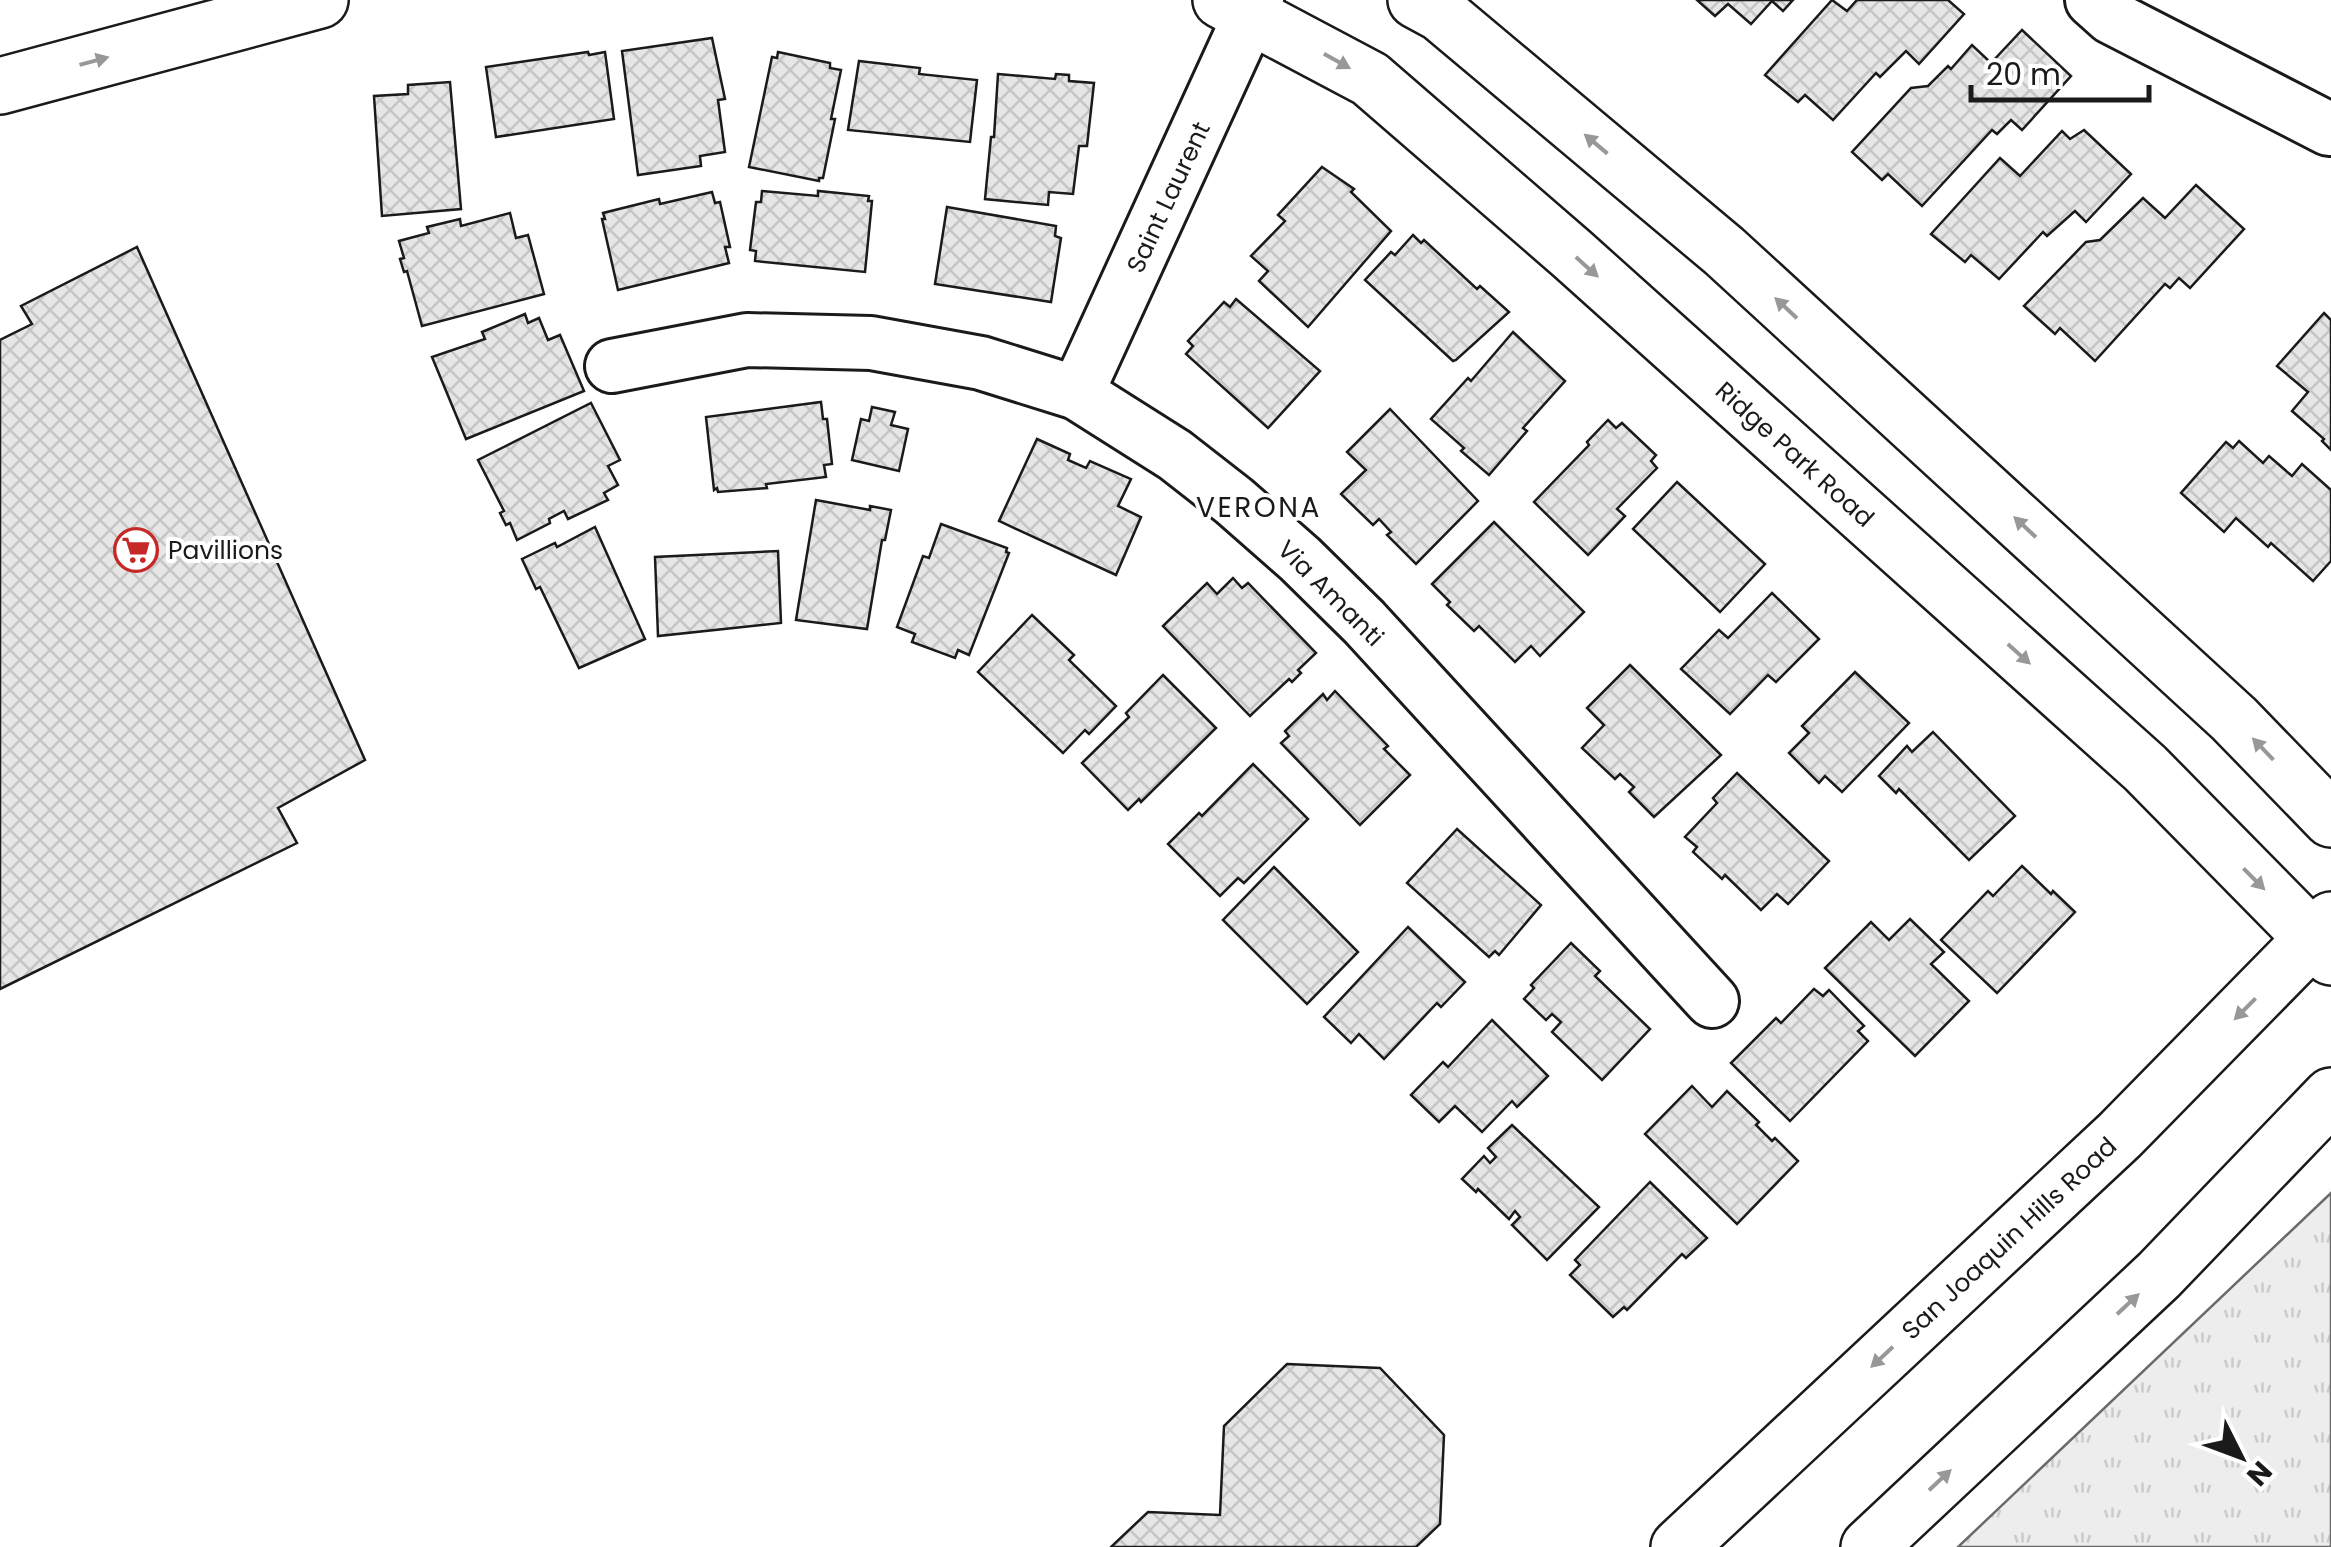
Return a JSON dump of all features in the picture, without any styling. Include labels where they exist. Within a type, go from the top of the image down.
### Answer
[{"type":"street","points":[[0,86],[320,0]]},
{"type":"street","points":[[1416,0],[1440,13],[1724,251],[2234,719],[2331,819]]},
{"type":"street","points":[[2092,0],[2110,16],[2330,128]]},
{"type":"street","name":"Saint Laurent","points":[[1077,393],[1243,5]]},
{"type":"street","name":"Ridge Park Road","points":[[1243,5],[1370,79],[1572,254],[2145,768],[2325,939]]},
{"type":"street","name":"Via Amanti","points":[[612,366],[747,340],[871,343],[982,363],[1077,393],[1174,456],[1234,501],[1300,559],[1364,622],[1712,1001]]},
{"type":"street","name":"San Joaquin Hills Road","points":[[1679,1547],[2325,939]]},
{"type":"street","points":[[1869,1547],[2159,1276],[2331,1096]]},
{"type":"green space","points":[[2331,1193],[2331,1547],[1958,1547]]},
{"type":"building","points":[[1697,0],[1793,0],[1783,11],[1772,1],[1751,24],[1728,4],[1715,16]]},
{"type":"building","points":[[1832,0],[1847,11],[1857,0],[1948,0],[1964,14],[1919,64],[1906,51],[1880,77],[1876,73],[1833,120],[1805,95],[1798,102],[1765,75]]},
{"type":"building","points":[[2022,30],[2071,76],[2022,130],[2011,120],[1997,134],[1992,130],[1922,206],[1888,174],[1882,180],[1852,152],[1911,88],[1928,86],[1948,66],[1951,69],[1972,45],[1991,63]]},
{"type":"building","points":[[712,38],[725,99],[718,100],[725,152],[700,156],[701,166],[638,175],[622,51]]},
{"type":"building","points":[[605,52],[614,119],[496,137],[486,67]]},
{"type":"building","points":[[778,52],[830,63],[830,68],[841,70],[831,119],[835,119],[823,178],[819,181],[749,167],[772,57],[777,58]]},
{"type":"building","points":[[859,61],[920,68],[919,74],[977,80],[970,142],[848,130]]},
{"type":"building","points":[[998,74],[1055,79],[1056,74],[1069,75],[1069,81],[1094,83],[1087,146],[1079,146],[1073,194],[1049,192],[1048,205],[985,199]]},
{"type":"building","points":[[450,82],[461,209],[382,216],[374,96],[408,94],[408,85]]},
{"type":"building","points":[[2084,130],[2131,174],[2086,222],[2075,211],[2047,236],[2043,232],[1999,279],[1971,255],[1965,262],[1931,234],[2000,158],[2020,176],[2062,131],[2070,139]]},
{"type":"building","points":[[1322,167],[1354,189],[1351,192],[1391,231],[1308,327],[1259,281],[1268,271],[1251,256],[1285,221],[1278,215]]},
{"type":"building","points":[[2196,185],[2244,229],[2190,288],[2179,278],[2170,288],[2165,284],[2095,361],[2060,328],[2055,334],[2024,306],[2086,242],[2100,240],[2143,198],[2165,218]]},
{"type":"building","points":[[762,191],[869,196],[868,201],[872,201],[865,272],[755,261],[756,251],[750,250],[756,202],[761,202]]},
{"type":"building","points":[[712,192],[715,203],[720,202],[730,247],[725,247],[729,263],[618,290],[603,213],[659,199],[660,204]]},
{"type":"building","points":[[947,207],[1056,226],[1055,236],[1061,238],[1051,302],[935,284]]},
{"type":"building","points":[[510,213],[516,238],[528,235],[544,294],[422,326],[400,259],[404,258],[399,241],[429,233],[427,227],[460,219],[461,226]]},
{"type":"building","points":[[1413,235],[1509,312],[1453,361],[1365,280]]},
{"type":"building","name":"Pavillions","points":[[137,247],[365,760],[278,808],[297,843],[0,989],[0,340],[32,324],[21,306]]},
{"type":"building","points":[[1236,299],[1320,371],[1268,428],[1186,354],[1193,346],[1188,341],[1224,302],[1230,307]]},
{"type":"building","points":[[2324,313],[2331,320],[2331,450],[2292,411],[2308,392],[2277,366]]},
{"type":"building","points":[[525,314],[528,323],[539,318],[548,340],[560,335],[584,391],[466,439],[432,357],[485,339],[482,332]]},
{"type":"building","points":[[1513,332],[1565,381],[1523,428],[1527,431],[1489,475],[1431,419],[1468,378],[1471,381]]},
{"type":"building","points":[[821,402],[832,464],[824,465],[826,477],[766,484],[767,488],[714,490],[706,417]]},
{"type":"building","points":[[591,403],[620,460],[608,466],[618,485],[604,493],[608,500],[568,519],[564,511],[517,540],[510,523],[506,525],[500,513],[504,511],[478,460]]},
{"type":"building","points":[[872,407],[895,412],[891,425],[908,429],[899,471],[852,460],[861,419],[869,421]]},
{"type":"building","points":[[1390,409],[1478,501],[1416,564],[1387,535],[1391,532],[1379,519],[1373,525],[1341,494],[1366,470],[1347,452]]},
{"type":"building","points":[[1608,420],[1616,428],[1622,423],[1656,455],[1651,461],[1657,468],[1617,509],[1625,516],[1588,555],[1534,502]]},
{"type":"building","points":[[1037,439],[1070,454],[1068,460],[1086,468],[1090,461],[1131,479],[1118,506],[1141,517],[1116,575],[999,521]]},
{"type":"building","points":[[2239,441],[2263,463],[2269,456],[2292,476],[2302,464],[2331,490],[2331,561],[2313,581],[2236,518],[2224,532],[2181,493],[2226,442],[2233,448]]},
{"type":"building","points":[[1677,482],[1765,564],[1720,612],[1633,529]]},
{"type":"building","points":[[816,500],[891,510],[867,629],[796,620]]},
{"type":"building","points":[[1494,522],[1584,612],[1540,656],[1531,646],[1515,662],[1479,626],[1474,631],[1432,584]]},
{"type":"building","points":[[941,524],[1007,548],[1009,553],[969,655],[958,650],[955,658],[912,642],[915,634],[897,627],[923,556],[929,558]]},
{"type":"building","points":[[595,527],[645,639],[579,668],[522,559],[555,543],[557,547]]},
{"type":"building","points":[[778,551],[781,623],[658,636],[655,557]]},
{"type":"building","points":[[1233,578],[1242,588],[1248,583],[1316,653],[1298,670],[1301,673],[1292,682],[1289,679],[1250,716],[1163,626],[1207,583],[1217,594]]},
{"type":"building","points":[[1772,593],[1819,639],[1776,682],[1768,675],[1730,714],[1681,669],[1719,630],[1728,638]]},
{"type":"building","points":[[1032,615],[1074,655],[1069,660],[1116,706],[1089,734],[1085,730],[1063,753],[978,672]]},
{"type":"building","points":[[1630,665],[1721,755],[1654,817],[1629,792],[1634,787],[1620,774],[1615,779],[1582,748],[1604,725],[1587,708]]},
{"type":"building","points":[[1855,672],[1909,723],[1842,792],[1825,776],[1819,783],[1789,753],[1809,733],[1802,726]]},
{"type":"building","points":[[1163,675],[1216,728],[1141,802],[1139,799],[1128,810],[1082,763],[1129,717],[1126,713]]},
{"type":"building","points":[[1335,691],[1410,775],[1360,825],[1281,743],[1289,736],[1285,731],[1323,694],[1327,700]]},
{"type":"building","points":[[1933,732],[2015,816],[1969,860],[1899,789],[1896,793],[1879,776],[1907,746],[1912,752]]},
{"type":"building","points":[[1253,764],[1308,819],[1244,883],[1238,878],[1220,896],[1168,844]]},
{"type":"building","points":[[1737,773],[1829,861],[1788,904],[1777,894],[1761,910],[1725,875],[1722,879],[1693,852],[1697,847],[1685,837],[1717,803],[1713,798]]},
{"type":"building","points":[[1457,829],[1541,905],[1499,955],[1495,951],[1489,957],[1407,883]]},
{"type":"building","points":[[2022,866],[2075,912],[1997,993],[1941,940],[1988,891],[1993,896]]},
{"type":"building","points":[[1274,867],[1358,952],[1307,1004],[1223,920]]},
{"type":"building","points":[[1910,919],[1944,952],[1931,964],[1969,1001],[1915,1056],[1825,968],[1871,922],[1889,940]]},
{"type":"building","points":[[1408,927],[1465,982],[1441,1007],[1437,1003],[1384,1059],[1359,1034],[1351,1043],[1324,1017]]},
{"type":"building","points":[[1571,943],[1600,971],[1595,976],[1650,1029],[1602,1080],[1552,1032],[1561,1022],[1552,1014],[1546,1020],[1524,999],[1534,988],[1531,985]]},
{"type":"building","points":[[1814,989],[1823,996],[1829,990],[1864,1026],[1858,1031],[1868,1041],[1790,1121],[1731,1063],[1776,1018],[1781,1023]]},
{"type":"building","points":[[1492,1020],[1548,1076],[1517,1107],[1512,1101],[1482,1132],[1455,1106],[1439,1122],[1411,1095],[1443,1062],[1448,1067]]},
{"type":"building","points":[[1692,1086],[1712,1107],[1727,1091],[1759,1122],[1756,1125],[1772,1141],[1775,1138],[1798,1161],[1737,1224],[1645,1134]]},
{"type":"building","points":[[1512,1125],[1599,1207],[1547,1260],[1512,1225],[1520,1217],[1515,1211],[1509,1219],[1462,1179],[1484,1156],[1490,1163],[1496,1157],[1488,1148]]},
{"type":"building","points":[[1650,1182],[1707,1238],[1686,1258],[1682,1254],[1627,1310],[1624,1307],[1613,1317],[1570,1275],[1580,1265],[1575,1260]]},
{"type":"building","points":[[1287,1364],[1380,1368],[1444,1435],[1440,1524],[1416,1547],[1111,1547],[1148,1512],[1220,1515],[1224,1426]]},
{"type":"place","name":"Pavillions","points":[[136,550]]},
{"type":"district","name":"VERONA","points":[[1259,507]]}]
